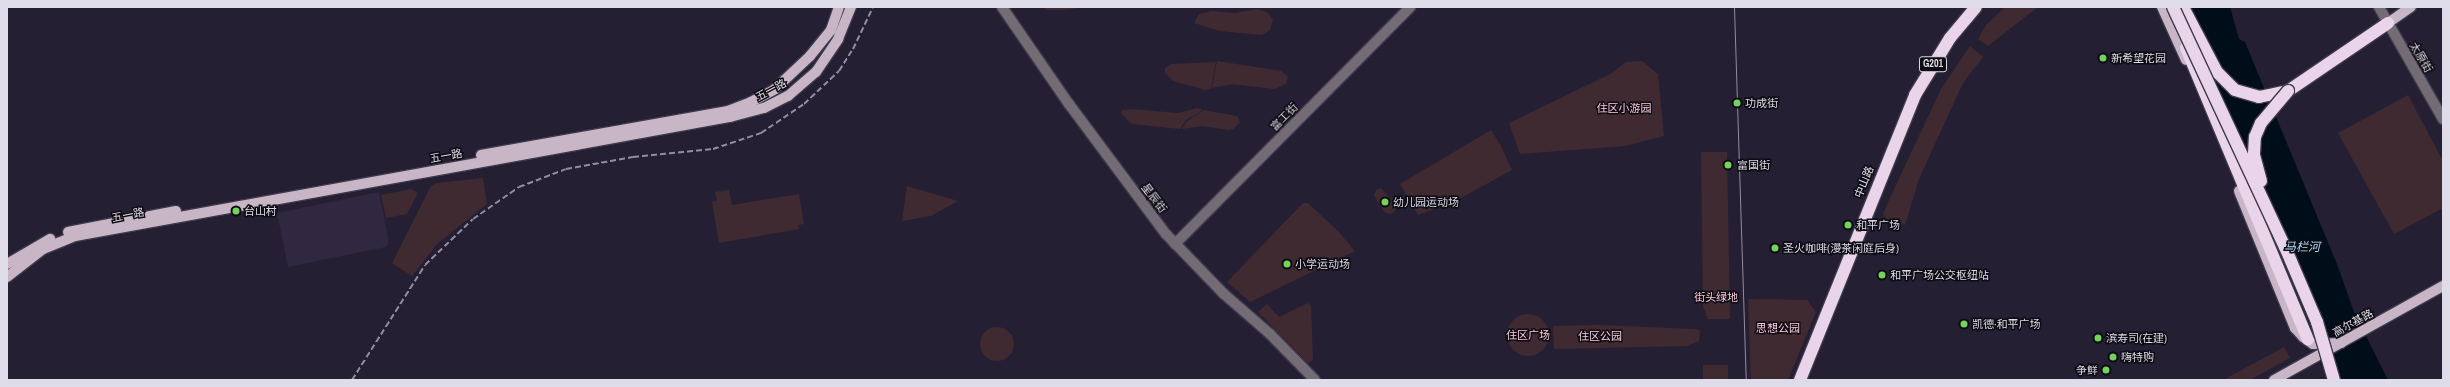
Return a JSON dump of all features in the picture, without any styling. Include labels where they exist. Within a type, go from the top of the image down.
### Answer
[{"type":"highway","name":"中山路","points":[[1800,380],[1912,101],[1950,38],[1976,7]]},
{"type":"highway","points":[[2172,7],[2198,75],[2308,340]]},
{"type":"highway","points":[[2172,7],[2285,247],[2317,322],[2335,380]]},
{"type":"highway","points":[[2183,7],[2218,72],[2235,90],[2259,97],[2288,91]]},
{"type":"highway","points":[[2335,380],[2335,365],[2323,330],[2258,172],[2255,160],[2255,137],[2261,123],[2288,91],[2388,23]]},
{"type":"main road","name":"五一路","points":[[7,264],[40,243],[71,231],[97,225],[728,111],[775,88],[800,67],[831,30],[839,7]]},
{"type":"main road","name":"五一路","points":[[7,277],[43,249],[76,236],[691,124],[764,108],[788,96],[816,72],[838,39],[851,7]]},
{"type":"main road","points":[[2162,7],[2296,328],[2308,340],[2322,344],[2341,343]]},
{"type":"main road","points":[[2388,23],[2411,7]]},
{"type":"main road","name":"高尔基路","points":[[2274,380],[2443,286]]},
{"type":"street","name":"星辰街","points":[[1002,7],[1069,104],[1175,244],[1224,294],[1270,334],[1315,380]]},
{"type":"street","name":"富工街","points":[[1175,244],[1410,7]]},
{"type":"street","name":"太原街","points":[[2379,7],[2443,119]]},
{"type":"shaded area","points":[[379,192],[389,242],[386,247],[288,267],[277,213]]},
{"type":"green space","points":[[1045,7],[1086,7],[1064,10],[1045,10]]},
{"type":"green space","points":[[2005,7],[2038,7],[1988,46],[1978,39],[1986,25]]},
{"type":"green space","points":[[1257,9],[1267,12],[1273,20],[1270,30],[1262,35],[1220,31],[1194,23],[1199,14],[1212,11],[1235,13]]},
{"type":"green space","points":[[1970,46],[1983,57],[1963,83],[1919,179],[1905,225],[1885,218],[1883,214],[1889,200],[1941,89]]},
{"type":"green space","points":[[1217,61],[1281,71],[1288,76],[1286,84],[1274,89],[1232,84],[1212,88]]},
{"type":"green space","name":"住区小游园","points":[[1642,61],[1658,74],[1664,136],[1625,146],[1520,154],[1509,123],[1612,73],[1626,62]]},
{"type":"green space","points":[[1216,62],[1211,89],[1205,90],[1173,81],[1165,73],[1165,68],[1172,64]]},
{"type":"green space","points":[[2408,95],[2443,161],[2443,208],[2394,234],[2338,133]]},
{"type":"green space","points":[[1197,108],[1203,110],[1185,121],[1180,129],[1132,124],[1121,113],[1122,110],[1131,109],[1178,113]]},
{"type":"green space","points":[[1204,110],[1237,116],[1240,122],[1234,129],[1228,130],[1202,126],[1182,129],[1186,122]]},
{"type":"green space","points":[[1491,130],[1501,146],[1512,170],[1457,200],[1418,215],[1400,184]]},
{"type":"green space","name":"街头绿地","points":[[1701,152],[1727,152],[1730,319],[1708,319],[1703,306]]},
{"type":"green space","points":[[483,178],[487,204],[437,244],[412,276],[392,263],[431,186],[436,183]]},
{"type":"green space","points":[[907,186],[958,201],[931,216],[902,221]]},
{"type":"green space","name":"幼儿园运动场","points":[[1381,188],[1395,205],[1395,212],[1390,214],[1384,212],[1374,195],[1376,190]]},
{"type":"green space","points":[[411,189],[418,193],[407,214],[386,218],[381,195]]},
{"type":"green space","points":[[729,190],[732,205],[799,194],[804,224],[798,225],[799,229],[719,243],[712,202],[717,201],[715,192]]},
{"type":"green space","name":"小学运动场","points":[[1303,203],[1308,203],[1338,231],[1355,251],[1250,302],[1227,282]]},
{"type":"green space","name":"思想公园","points":[[1748,299],[1807,300],[1816,312],[1788,380],[1751,380]]},
{"type":"green space","points":[[1308,303],[1311,306],[1313,360],[1308,363],[1258,312],[1267,304],[1279,317]]},
{"type":"green space","name":"住区广场","points":[[1524,314],[1532,314],[1540,317],[1546,323],[1549,335],[1546,347],[1540,353],[1532,356],[1524,356],[1516,353],[1510,347],[1507,339],[1507,331],[1510,323],[1516,317]]},
{"type":"green space","name":"住区公园","points":[[1600,325],[1696,329],[1700,331],[1699,341],[1687,346],[1554,349],[1553,326]]},
{"type":"green space","points":[[994,327],[1000,327],[1004,328],[1011,334],[1014,344],[1013,351],[1007,358],[1000,361],[994,361],[990,360],[983,354],[980,347],[980,341],[981,337],[987,330]]},
{"type":"green space","points":[[2284,347],[2290,358],[2250,380],[2223,380]]},
{"type":"green space","points":[[1703,365],[1728,365],[1728,380],[1703,380]]},
{"type":"water","name":"马栏河","points":[[2179,7],[2230,7],[2239,39],[2245,42],[2337,264],[2354,312],[2388,380],[2328,380],[2276,255]]},
{"type":"tram line","points":[[1734,7],[1746,380]]},
{"type":"railway","points":[[352,380],[425,265],[473,219],[519,187],[566,169],[633,157],[713,149],[761,133],[804,104],[839,71],[853,49],[873,7]]},
{"type":"place","name":"新希望花园","points":[[2103,58]]},
{"type":"place","name":"功成街","points":[[1737,103]]},
{"type":"place","name":"富国街","points":[[1728,165]]},
{"type":"place","name":"幼儿园运动场","points":[[1385,202]]},
{"type":"place","name":"台山村","points":[[236,211]]},
{"type":"place","name":"和平广场","points":[[1848,225]]},
{"type":"place","name":"圣火咖啡(漫茶闲庭后身)","points":[[1775,248]]},
{"type":"place","name":"小学运动场","points":[[1287,264]]},
{"type":"place","name":"和平广场公交枢纽站","points":[[1882,275]]},
{"type":"place","name":"凯德·和平广场","points":[[1964,324]]},
{"type":"place","name":"滨寿司(在建)","points":[[2098,338]]},
{"type":"place","name":"嗨特购","points":[[2113,357]]},
{"type":"place","name":"争鲜","points":[[2106,370]]}]
